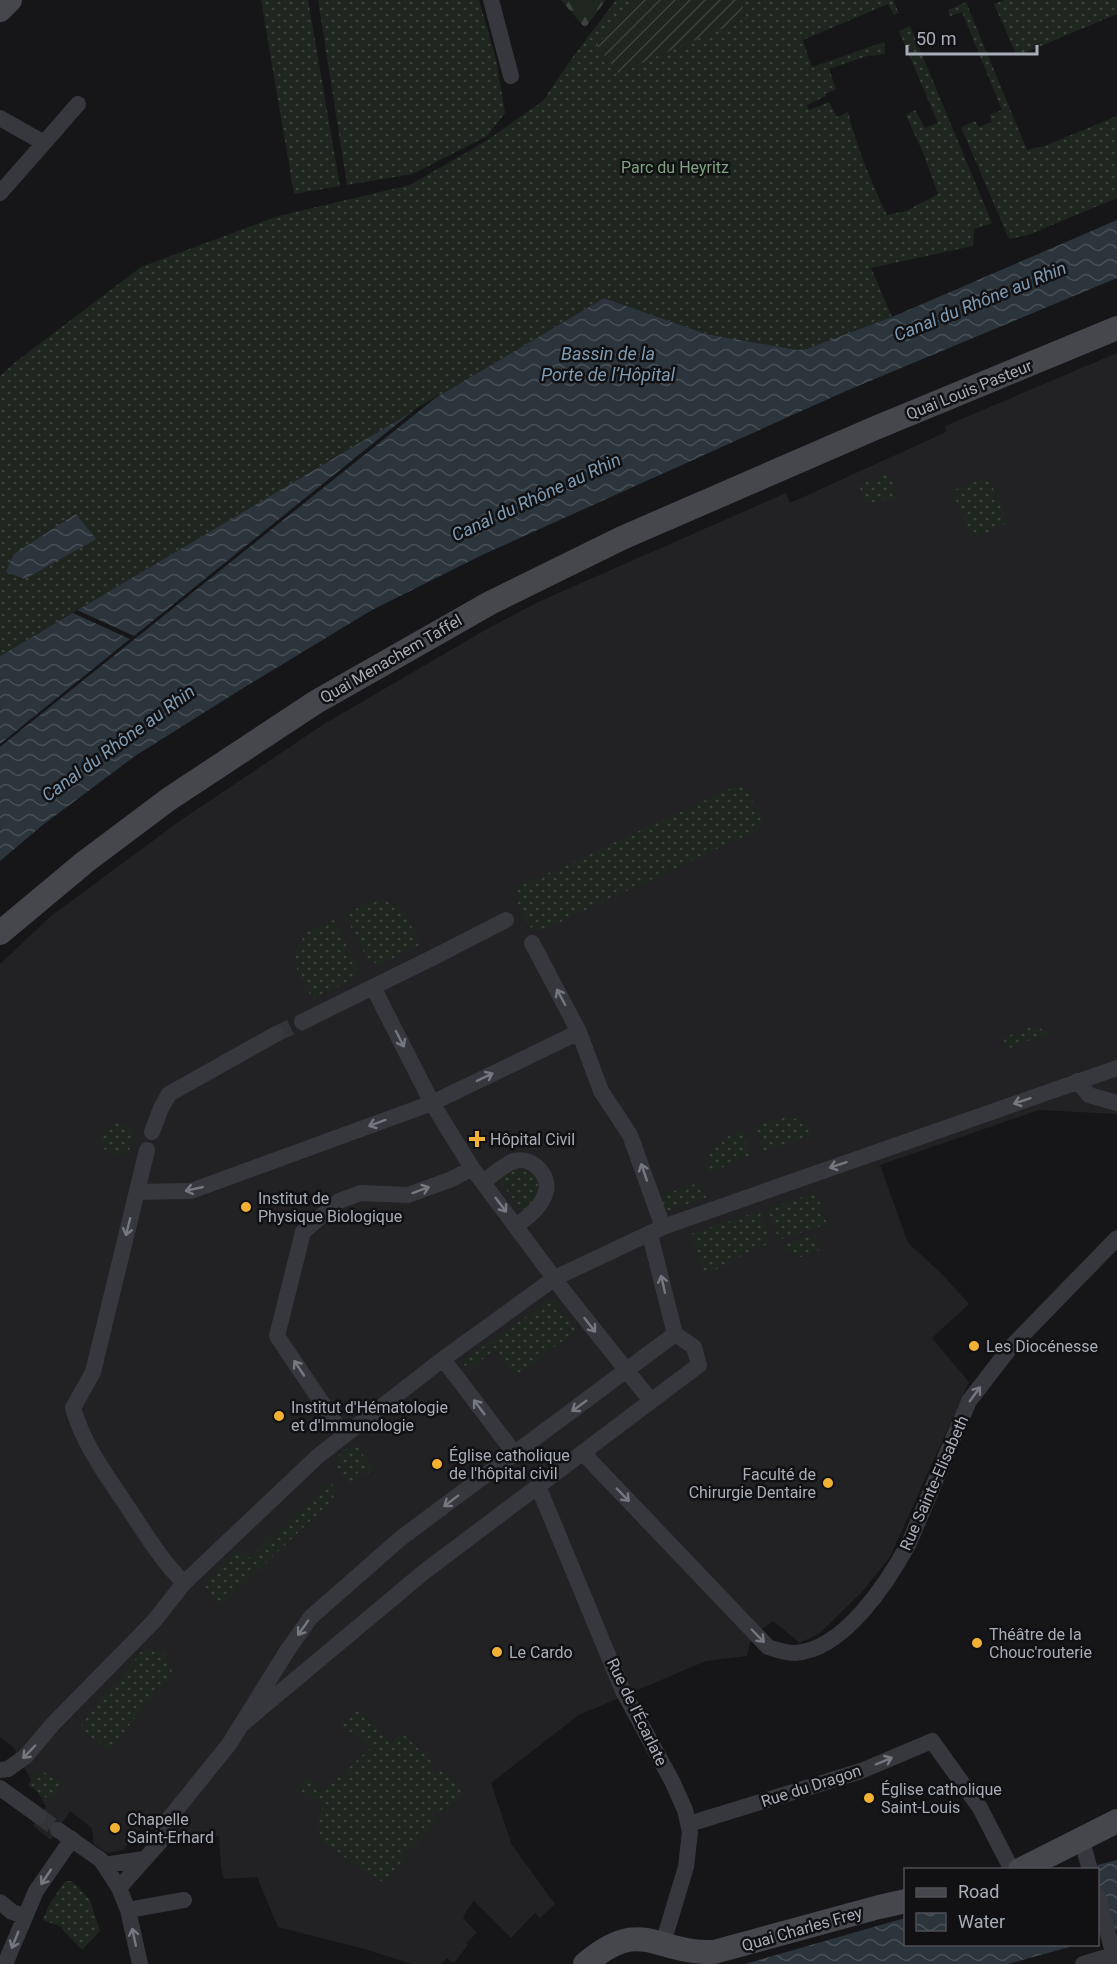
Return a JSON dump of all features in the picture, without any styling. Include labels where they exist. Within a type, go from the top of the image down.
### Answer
[{"type":"main road","points":[[0,10],[10,0]]},
{"type":"main road","name":"Quai Louis Pasteur","points":[[822,453],[873,429],[1117,328]]},
{"type":"main road","name":"Quai Menachem Taffel","points":[[0,933],[85,862],[169,799],[306,708],[382,663],[490,603],[612,543],[822,453]]},
{"type":"main road","points":[[1025,1868],[1087,1856],[1117,1821]]},
{"type":"main road","name":"Quai Charles Frey","points":[[585,1964],[611,1945],[625,1940],[637,1938],[700,1953],[714,1952],[904,1901]]},
{"type":"street","points":[[491,0],[511,76]]},
{"type":"street","points":[[0,193],[78,104]]},
{"type":"street","points":[[0,118],[44,143]]},
{"type":"street","points":[[302,1022],[506,920]]},
{"type":"street","points":[[241,1725],[424,1572],[699,1365],[693,1347],[675,1334],[657,1231],[630,1135],[601,1090],[579,1032],[532,943]]},
{"type":"street","points":[[373,987],[432,1103],[472,1168],[569,1298],[651,1401]]},
{"type":"street","points":[[137,1192],[191,1191],[432,1103],[579,1032]]},
{"type":"street","points":[[152,1132],[169,1094],[276,1034]]},
{"type":"street","points":[[0,1770],[8,1768],[26,1756],[52,1725],[154,1621],[184,1583],[318,1456],[443,1359],[555,1278],[657,1231],[1117,1068]]},
{"type":"street","points":[[1077,1082],[1089,1095],[1117,1103]]},
{"type":"street","points":[[147,1150],[93,1372],[73,1408],[79,1428],[91,1453],[167,1566],[184,1583]]},
{"type":"street","points":[[483,1182],[514,1161],[532,1163],[541,1170],[546,1186],[542,1201],[532,1215],[516,1226]]},
{"type":"street","points":[[344,1434],[277,1336],[303,1232],[339,1201],[361,1193],[408,1195],[452,1179],[472,1168]]},
{"type":"street","name":"Rue Sainte-Elisabeth","points":[[583,1453],[768,1647],[796,1653],[808,1650],[830,1640],[867,1606],[898,1564],[909,1544],[969,1401],[1010,1348],[1117,1238]]},
{"type":"street","points":[[118,1888],[160,1842],[166,1827],[230,1743],[287,1651],[311,1617],[392,1546],[675,1334]]},
{"type":"street","points":[[443,1359],[514,1454]]},
{"type":"street","name":"Rue de l'Écarlate","points":[[538,1486],[623,1691],[672,1781],[689,1824],[686,1867],[663,1943]]},
{"type":"street","name":"Rue du Dragon","points":[[689,1824],[861,1771],[932,1741],[980,1808],[1011,1868]]},
{"type":"street","points":[[0,1788],[39,1816]]},
{"type":"street","points":[[5,1964],[24,1916],[65,1835],[101,1860],[118,1888],[128,1910],[140,1964]]},
{"type":"street","points":[[104,1865],[144,1859]]},
{"type":"street","points":[[128,1910],[184,1900]]},
{"type":"street","points":[[1083,1964],[1114,1955],[1099,1900]]},
{"type":"street","points":[[0,1902],[12,1912],[24,1916]]},
{"type":"shaded area","name":"Hôpital Civil","points":[[1117,353],[1117,1114],[1039,1110],[880,1165],[908,1243],[940,1272],[969,1304],[932,1338],[969,1382],[890,1557],[862,1592],[820,1633],[800,1643],[773,1621],[755,1634],[747,1656],[706,1661],[579,1715],[491,1783],[512,1845],[555,1904],[540,1918],[535,1913],[511,1938],[474,1901],[463,1918],[477,1933],[466,1943],[468,1945],[454,1963],[447,1958],[441,1964],[411,1964],[365,1949],[278,1927],[257,1877],[224,1879],[219,1836],[190,1839],[189,1841],[142,1826],[123,1850],[107,1853],[94,1844],[92,1828],[70,1811],[51,1840],[33,1826],[46,1807],[13,1747],[0,1737],[0,964],[51,916],[181,820],[324,724],[487,629],[538,602],[786,493],[790,503],[946,432],[945,426]]},
{"type":"green space","points":[[261,0],[308,0],[340,186],[294,194]]},
{"type":"green space","points":[[318,0],[479,0],[496,59],[505,113],[487,136],[413,174],[347,185]]},
{"type":"green space","points":[[561,0],[606,0],[585,28]]},
{"type":"green space","name":"Parc du Heyritz","points":[[616,0],[893,0],[899,13],[894,15],[888,4],[803,40],[812,67],[884,42],[885,54],[867,56],[829,69],[836,89],[807,105],[809,110],[829,102],[837,117],[848,112],[865,165],[887,215],[906,211],[938,194],[906,115],[915,110],[925,128],[938,123],[899,31],[910,26],[992,223],[974,229],[973,246],[871,268],[892,317],[806,349],[796,350],[706,334],[604,298],[0,656],[0,376],[141,267],[278,216],[410,185],[486,141],[543,101]]},
{"type":"green space","points":[[632,0],[740,0],[747,18],[618,73],[597,46]]},
{"type":"green space","points":[[1005,0],[1117,0],[1117,14],[1017,56],[994,4]]},
{"type":"green space","points":[[966,2],[1027,150],[1047,145],[1117,116],[1117,198],[1028,235],[1009,239],[961,127],[975,121],[979,127],[992,122],[990,115],[1002,110],[962,12],[950,16],[948,10]]},
{"type":"green space","points":[[888,472],[899,498],[867,503],[859,486]]},
{"type":"green space","points":[[988,477],[1008,523],[973,539],[952,491]]},
{"type":"green space","points":[[736,786],[743,787],[748,792],[761,819],[759,827],[753,832],[543,930],[535,930],[529,926],[516,900],[516,893],[521,886]]},
{"type":"green space","points":[[383,900],[403,909],[420,945],[380,965],[368,960],[345,915],[367,903]]},
{"type":"green space","points":[[334,920],[357,965],[354,979],[313,999],[298,974],[295,960],[298,946],[308,931]]},
{"type":"green space","points":[[1029,1028],[1039,1028],[1049,1033],[1007,1049],[1003,1038]]},
{"type":"green space","points":[[786,1117],[802,1122],[811,1136],[763,1151],[756,1129],[765,1122]]},
{"type":"green space","points":[[117,1123],[128,1128],[133,1139],[128,1150],[117,1155],[106,1150],[101,1139],[106,1128]]},
{"type":"green space","points":[[739,1132],[743,1133],[750,1155],[710,1173],[708,1158],[714,1146]]},
{"type":"green space","points":[[513,1170],[528,1172],[538,1182],[536,1198],[523,1212],[497,1178]]},
{"type":"green space","points":[[701,1182],[707,1197],[665,1212],[660,1196]]},
{"type":"green space","points":[[816,1192],[827,1224],[779,1240],[768,1209]]},
{"type":"green space","points":[[760,1211],[771,1243],[705,1275],[691,1234]]},
{"type":"green space","points":[[815,1234],[820,1250],[800,1257],[799,1255],[795,1257],[793,1250],[785,1252],[783,1245]]},
{"type":"green space","points":[[552,1299],[576,1331],[515,1376],[495,1350],[468,1370],[462,1361]]},
{"type":"green space","points":[[356,1445],[373,1469],[364,1476],[361,1471],[356,1474],[358,1479],[351,1485],[336,1466],[342,1452]]},
{"type":"green space","points":[[331,1482],[336,1491],[332,1500],[222,1605],[206,1590],[205,1582],[238,1549],[249,1558]]},
{"type":"green space","points":[[150,1648],[164,1653],[173,1668],[110,1749],[84,1733],[81,1728],[82,1723],[142,1651]]},
{"type":"green space","points":[[358,1710],[391,1743],[402,1733],[433,1763],[431,1769],[435,1773],[440,1769],[462,1790],[462,1794],[447,1812],[437,1810],[432,1815],[437,1822],[412,1849],[406,1848],[401,1854],[404,1859],[385,1880],[379,1881],[323,1842],[317,1828],[323,1804],[296,1788],[307,1777],[322,1792],[342,1774],[345,1776],[349,1773],[346,1770],[371,1748],[352,1731],[349,1733],[342,1725]]},
{"type":"green space","points":[[39,1769],[63,1784],[51,1801],[28,1785]]},
{"type":"green space","points":[[65,1881],[72,1881],[90,1900],[100,1931],[82,1950],[62,1927],[43,1920],[49,1905]]},
{"type":"water","points":[[1117,220],[1117,278],[846,391],[482,555],[372,610],[135,756],[44,824],[0,861],[0,656],[604,298],[706,334],[797,350],[806,349],[892,317]]},
{"type":"water","points":[[76,514],[96,539],[25,579],[6,572],[14,554]]},
{"type":"water","points":[[1117,1860],[1117,1930],[1099,1935],[1099,1868],[1085,1868]]},
{"type":"water","points":[[904,1918],[904,1946],[1073,1946],[1008,1964],[745,1964]]},
{"type":"pier","points":[[439,395],[0,747],[0,744],[130,639],[73,613],[77,610],[134,636],[417,408]]},
{"type":"tunnel","points":[[276,1034],[302,1022]]},
{"type":"tunnel","points":[[39,1816],[58,1830]]},
{"type":"place","name":"Hôpital Civil","points":[[477,1139]]},
{"type":"place","name":"Institut de Physique Biologique","points":[[246,1207]]},
{"type":"place","name":"Les Diocénesse","points":[[974,1346]]},
{"type":"place","name":"Institut d'Hématologie et d'Immunologie","points":[[279,1416]]},
{"type":"place","name":"Église catholique de l'hôpital civil","points":[[437,1464]]},
{"type":"place","name":"Faculté de Chirurgie Dentaire","points":[[828,1483]]},
{"type":"place","name":"Théâtre de la Chouc'routerie","points":[[977,1643]]},
{"type":"place","name":"Le Cardo","points":[[497,1652]]},
{"type":"place","name":"Église catholique Saint-Louis","points":[[869,1798]]},
{"type":"place","name":"Chapelle Saint-Erhard","points":[[115,1828]]},
{"type":"water label","name":"Canal du Rhône au Rhin","points":[[980,301]]},
{"type":"water label","name":"Bassin de la Porte de l’Hôpital","points":[[608,364]]},
{"type":"water label","name":"Canal du Rhône au Rhin","points":[[536,497]]},
{"type":"water label","name":"Canal du Rhône au Rhin","points":[[118,743]]}]
